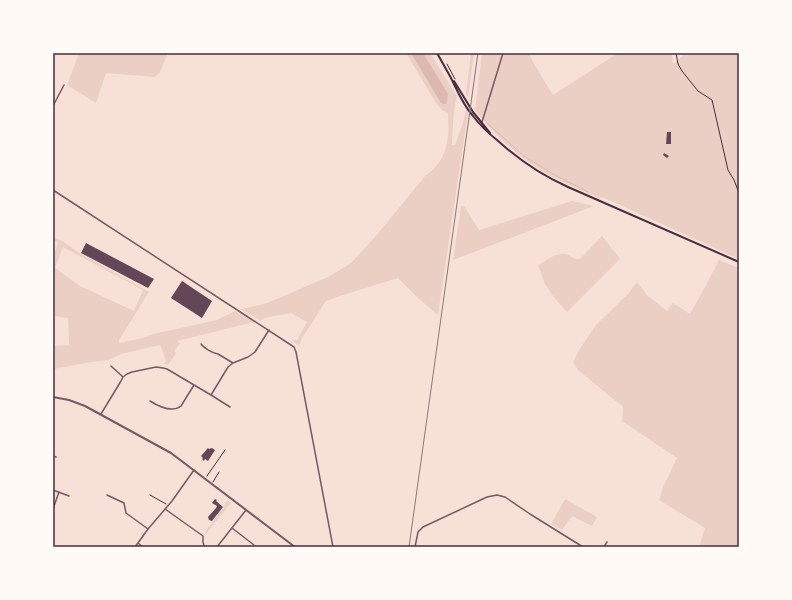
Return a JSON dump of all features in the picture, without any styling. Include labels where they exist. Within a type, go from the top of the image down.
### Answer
[{"type":"main road","points":[[437,53],[464,104],[471,114],[496,140],[524,163],[553,180],[739,262]]},
{"type":"main road","points":[[450,76],[481,124]]},
{"type":"street","points":[[481,124],[503,53]]},
{"type":"street","points":[[53,106],[64,85]]},
{"type":"street","points":[[53,190],[269,330],[296,350],[333,547]]},
{"type":"street","points":[[211,395],[227,369],[233,363],[248,357],[255,352],[269,330]]},
{"type":"street","points":[[201,344],[215,354],[218,354],[233,363]]},
{"type":"street","points":[[111,366],[123,377]]},
{"type":"street","points":[[100,415],[123,377],[132,372],[154,367],[167,369],[230,406]]},
{"type":"street","points":[[150,401],[162,407],[179,408],[194,385]]},
{"type":"street","points":[[53,397],[76,403],[165,450],[181,460],[295,547]]},
{"type":"street","points":[[135,547],[168,506],[194,470]]},
{"type":"street","points":[[53,490],[69,496]]},
{"type":"street","points":[[53,508],[59,492]]},
{"type":"street","points":[[415,547],[418,532],[423,526],[487,497],[497,494],[505,497],[583,547]]},
{"type":"street","points":[[107,495],[124,503],[126,513],[148,529]]},
{"type":"street","points":[[165,509],[203,536],[203,543],[205,547]]},
{"type":"street","points":[[217,547],[246,510]]},
{"type":"street","points":[[232,528],[254,545]]},
{"type":"street","points":[[604,547],[607,542]]},
{"type":"street","points":[[138,543],[143,547]]},
{"type":"path","points":[[676,53],[678,64],[682,71],[698,91],[712,100],[728,170],[739,193]]},
{"type":"path","points":[[444,59],[458,83],[459,89]]},
{"type":"path","points":[[205,479],[225,450]]},
{"type":"path","points":[[212,484],[219,472]]},
{"type":"path","points":[[150,495],[168,506]]},
{"type":"shaded area","points":[[79,53],[168,53],[160,72],[155,77],[106,73],[96,103],[67,85]]},
{"type":"shaded area","points":[[406,53],[430,53],[457,96],[452,145],[455,145],[463,123],[466,109],[468,113],[438,315],[398,278],[326,301],[302,338],[299,346],[292,340],[297,340],[307,322],[291,313],[264,318],[261,321],[241,309],[267,303],[328,277],[351,263],[375,237],[425,176],[439,163],[446,148],[448,113],[442,110],[436,103]]},
{"type":"shaded area","points":[[411,53],[423,53],[448,94],[446,104],[441,103]]},
{"type":"shaded area","points":[[471,53],[474,53],[468,98],[466,94]]},
{"type":"shaded area","points":[[482,53],[529,53],[553,95],[618,53],[672,53],[673,64],[686,53],[739,53],[739,259],[602,197],[599,198],[563,182],[540,170],[519,155],[500,139],[475,110]]},
{"type":"shaded area","points":[[572,201],[594,206],[453,260],[461,206],[464,206],[479,230]]},
{"type":"shaded area","points":[[602,236],[620,259],[567,312],[545,284],[538,265],[558,254],[580,259]]},
{"type":"shaded area","points":[[53,237],[61,240],[78,252],[149,292],[119,340],[119,343],[217,320],[235,311],[254,322],[177,341],[180,343],[174,351],[176,353],[168,365],[164,364],[166,361],[160,345],[121,354],[108,360],[53,369],[53,346],[69,345],[68,318],[53,316],[53,258],[58,242],[53,240]],"holes":[[[63,247],[143,290],[134,311],[80,286],[55,268]]]},
{"type":"shaded area","points":[[719,260],[739,268],[739,547],[699,547],[705,528],[659,500],[664,485],[677,458],[622,421],[623,407],[578,370],[573,362],[579,350],[596,325],[629,293],[637,282],[647,295],[667,311],[673,303],[690,314]]},
{"type":"shaded area","points":[[565,499],[597,517],[592,526],[572,516],[562,530],[551,524]]},
{"type":"shaded area","points":[[227,500],[231,503],[206,534],[205,532],[224,507]]},
{"type":"building","points":[[667,132],[671,132],[671,144],[666,144]]},
{"type":"building","points":[[664,153],[669,156],[667,158],[663,155]]},
{"type":"building","points":[[86,243],[154,279],[148,288],[81,253]]},
{"type":"building","points":[[182,281],[212,301],[202,318],[171,298]]},
{"type":"building","points":[[208,448],[215,450],[208,461],[205,459],[204,461],[201,456]]},
{"type":"building","points":[[215,499],[223,507],[212,521],[209,520],[208,517],[217,506],[212,503]]},
{"type":"waterway","points":[[487,123],[524,156],[553,174],[588,192]]},
{"type":"railway","points":[[409,547],[478,53]]}]
